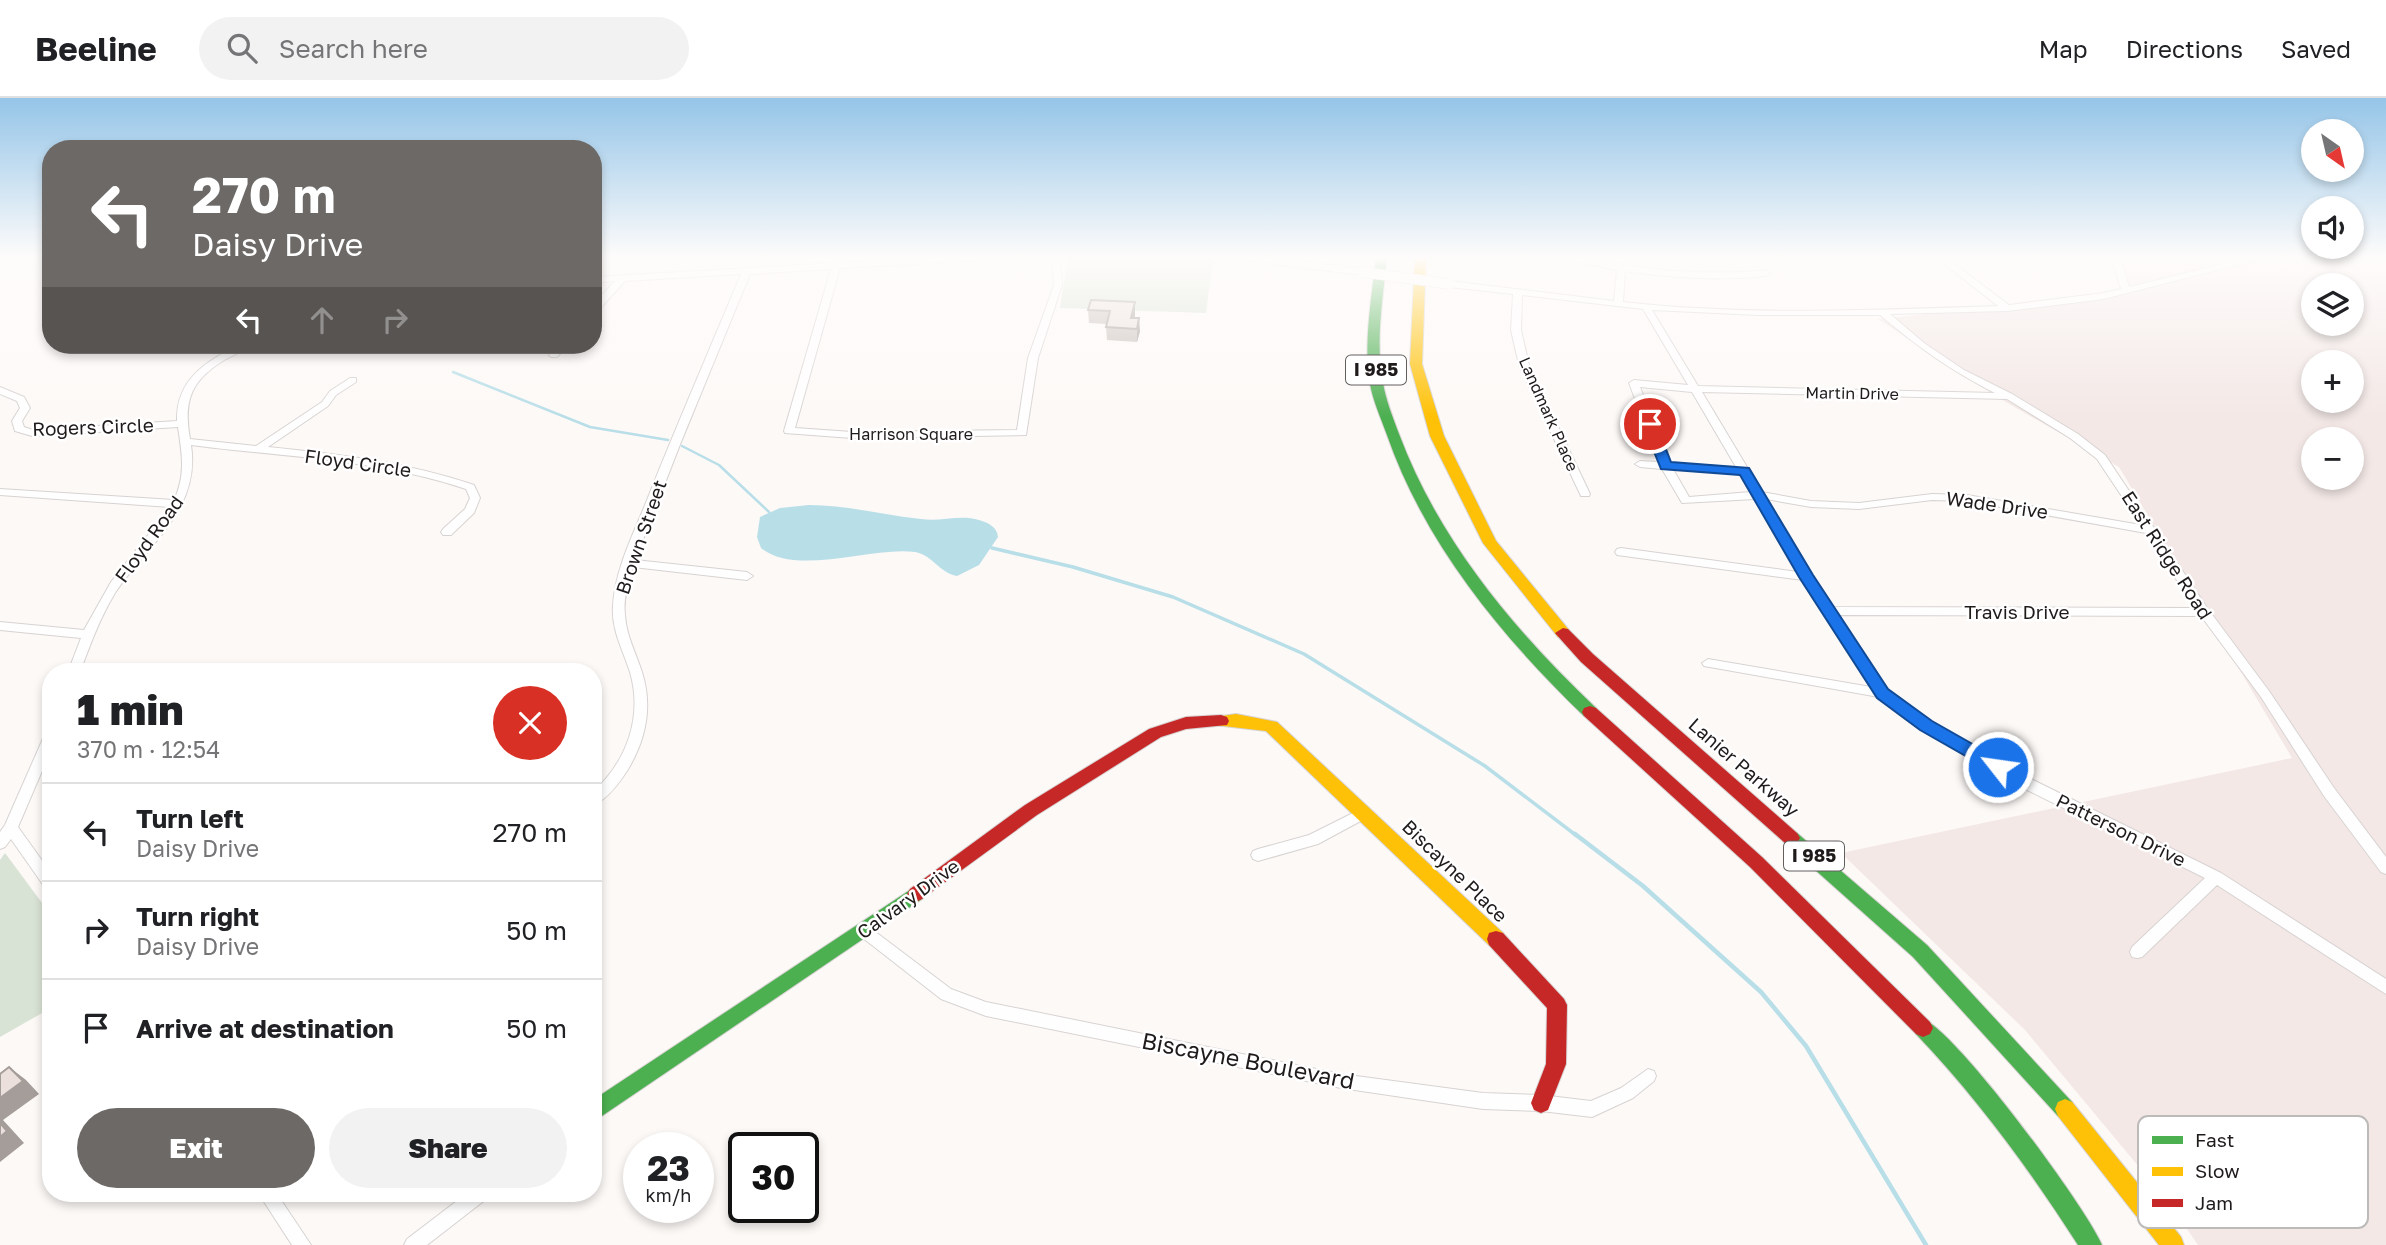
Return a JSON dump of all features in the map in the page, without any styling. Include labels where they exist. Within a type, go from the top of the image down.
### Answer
[{"type":"main road","name":"I 985","points":[[1377,310],[1374,341],[1376,381],[1397,451],[1416,492],[1445,541],[1510,627],[1569,692],[1756,862],[1962,1067],[2062,1196],[2091,1245]]},
{"type":"main road","name":"Lanier Parkway","points":[[1419,310],[1416,364],[1437,436],[1490,543],[1550,620],[1587,658],[1920,951],[2064,1107],[2138,1201]]},
{"type":"main road","name":"Biscayne Place","points":[[1236,720],[1271,726],[1477,919],[1557,1004],[1556,1064],[1541,1103]]},
{"type":"main road","name":"Calvary Drive","points":[[602,1106],[864,931],[1031,810],[1155,733],[1186,723],[1236,720]]},
{"type":"main road","name":"Lanier Parkway","points":[[2160,1228],[2173,1245]]},
{"type":"street","name":"Brown Street","points":[[602,791],[616,777],[639,734],[641,700],[637,675],[618,621],[620,595],[665,468],[730,310]]},
{"type":"street","name":"Harrison Square","points":[[824,310],[789,431],[852,435],[1022,433],[1033,358],[1050,310]]},
{"type":"street","name":"Landmark Place","points":[[1517,310],[1516,330],[1524,365],[1585,494]]},
{"type":"street","name":"Patterson Drive","points":[[1648,310],[1807,577],[1882,693],[1926,726],[2022,781],[2216,877],[2386,987]]},
{"type":"street","points":[[1703,310],[1882,312],[1959,310]]},
{"type":"street","name":"East Ridge Road","points":[[1882,312],[1921,345],[1955,368],[2009,396],[2074,436],[2101,457],[2204,612],[2265,694],[2329,792],[2386,868]]},
{"type":"street","points":[[181,424],[185,395],[190,385],[204,369],[230,354]]},
{"type":"street","points":[[256,451],[325,404],[332,393],[353,380]]},
{"type":"street","name":"Martin Drive","points":[[1666,466],[1634,383],[1695,389],[2009,396]]},
{"type":"street","name":"Rogers Circle","points":[[0,390],[21,399],[25,408],[17,421],[19,429],[32,433],[181,424]]},
{"type":"street","name":"Floyd Road","points":[[77,663],[88,635],[114,586],[176,504],[187,478],[188,442],[181,424]]},
{"type":"street","name":"Floyd Circle","points":[[188,442],[362,461],[445,477],[470,487],[475,498],[470,511],[447,532]]},
{"type":"street","points":[[1640,464],[1745,471]]},
{"type":"street","points":[[1666,466],[1686,501],[1760,495]]},
{"type":"street","points":[[0,492],[176,504]]},
{"type":"street","name":"Wade Drive","points":[[1760,495],[1811,504],[1858,506],[1932,497],[1968,498],[2149,530]]},
{"type":"street","points":[[1621,552],[1807,577]]},
{"type":"street","points":[[630,563],[747,576]]},
{"type":"street","name":"Travis Drive","points":[[1830,611],[2204,612]]},
{"type":"street","points":[[0,625],[88,635]]},
{"type":"street","points":[[1708,663],[1882,693]]},
{"type":"street","points":[[0,842],[11,828],[42,762]]},
{"type":"street","points":[[1258,855],[1313,840],[1363,813]]},
{"type":"street","points":[[11,828],[42,872]]},
{"type":"street","points":[[2137,952],[2216,877]]},
{"type":"street","name":"Biscayne Boulevard","points":[[864,931],[946,994],[986,1009],[1341,1081],[1483,1101],[1541,1103],[1592,1109],[1628,1093],[1648,1076]]},
{"type":"street","points":[[272,1202],[302,1245]]},
{"type":"street","points":[[413,1245],[468,1202]]},
{"type":"shaded area","points":[[1972,310],[2301,310],[2301,336],[2364,336],[2364,310],[2386,310],[2386,1245],[2198,1245],[2186,1228],[2368,1228],[2368,1116],[2138,1116],[2138,1166],[2025,1030],[1841,853],[2292,758],[2119,467],[1997,397],[1878,319]]},
{"type":"green space","points":[[1105,310],[1206,310],[1206,313]]},
{"type":"green space","points":[[5,853],[42,903],[42,1013],[0,1037],[0,860]]},
{"type":"water","points":[[809,505],[928,520],[972,518],[992,526],[998,537],[979,565],[957,576],[915,552],[897,551],[835,559],[794,560],[776,556],[761,548],[757,537],[760,517],[780,508]]},
{"type":"building","points":[[1088,310],[1133,310],[1131,318],[1139,318],[1137,329],[1106,327],[1110,311]]},
{"type":"building","points":[[9,1067],[23,1081],[0,1098],[0,1074]]},
{"type":"building","points":[[0,1123],[7,1131],[0,1137]]},
{"type":"waterway","points":[[453,372],[590,427],[668,440]]},
{"type":"waterway","points":[[682,446],[719,465],[769,512]]},
{"type":"waterway","points":[[992,548],[1073,567],[1173,597],[1304,654],[1485,766],[1577,836]]},
{"type":"waterway","points":[[1575,834],[1643,886],[1761,992],[1806,1046],[1926,1245]]},
{"type":"traffic: fast","points":[[1377,310],[1375,364],[1378,388],[1401,455],[1420,496],[1443,536],[1497,613],[1590,712]]},
{"type":"traffic: fast","points":[[1791,838],[1920,951],[2065,1109]]},
{"type":"traffic: fast","points":[[602,1106],[916,894]]},
{"type":"traffic: fast","points":[[1923,1028],[1970,1078],[2013,1132],[2091,1245]]},
{"type":"traffic: slow","points":[[1419,310],[1416,364],[1437,436],[1490,543],[1563,633]]},
{"type":"traffic: slow","points":[[1221,721],[1236,720],[1271,726],[1496,939]]},
{"type":"traffic: slow","points":[[2065,1109],[2138,1201]]},
{"type":"traffic: slow","points":[[2160,1228],[2173,1245]]},
{"type":"traffic: jam","points":[[1563,633],[1587,658],[1791,838]]},
{"type":"traffic: jam","points":[[1590,712],[1756,862],[1923,1028]]},
{"type":"traffic: jam","points":[[916,894],[1031,810],[1155,733],[1186,723],[1221,721]]},
{"type":"traffic: jam","points":[[1496,939],[1557,1005],[1556,1064],[1541,1103]]},
{"type":"route","points":[[1650,424],[1666,466],[1745,471],[1807,577],[1882,693],[1926,726],[1998,767]]}]
